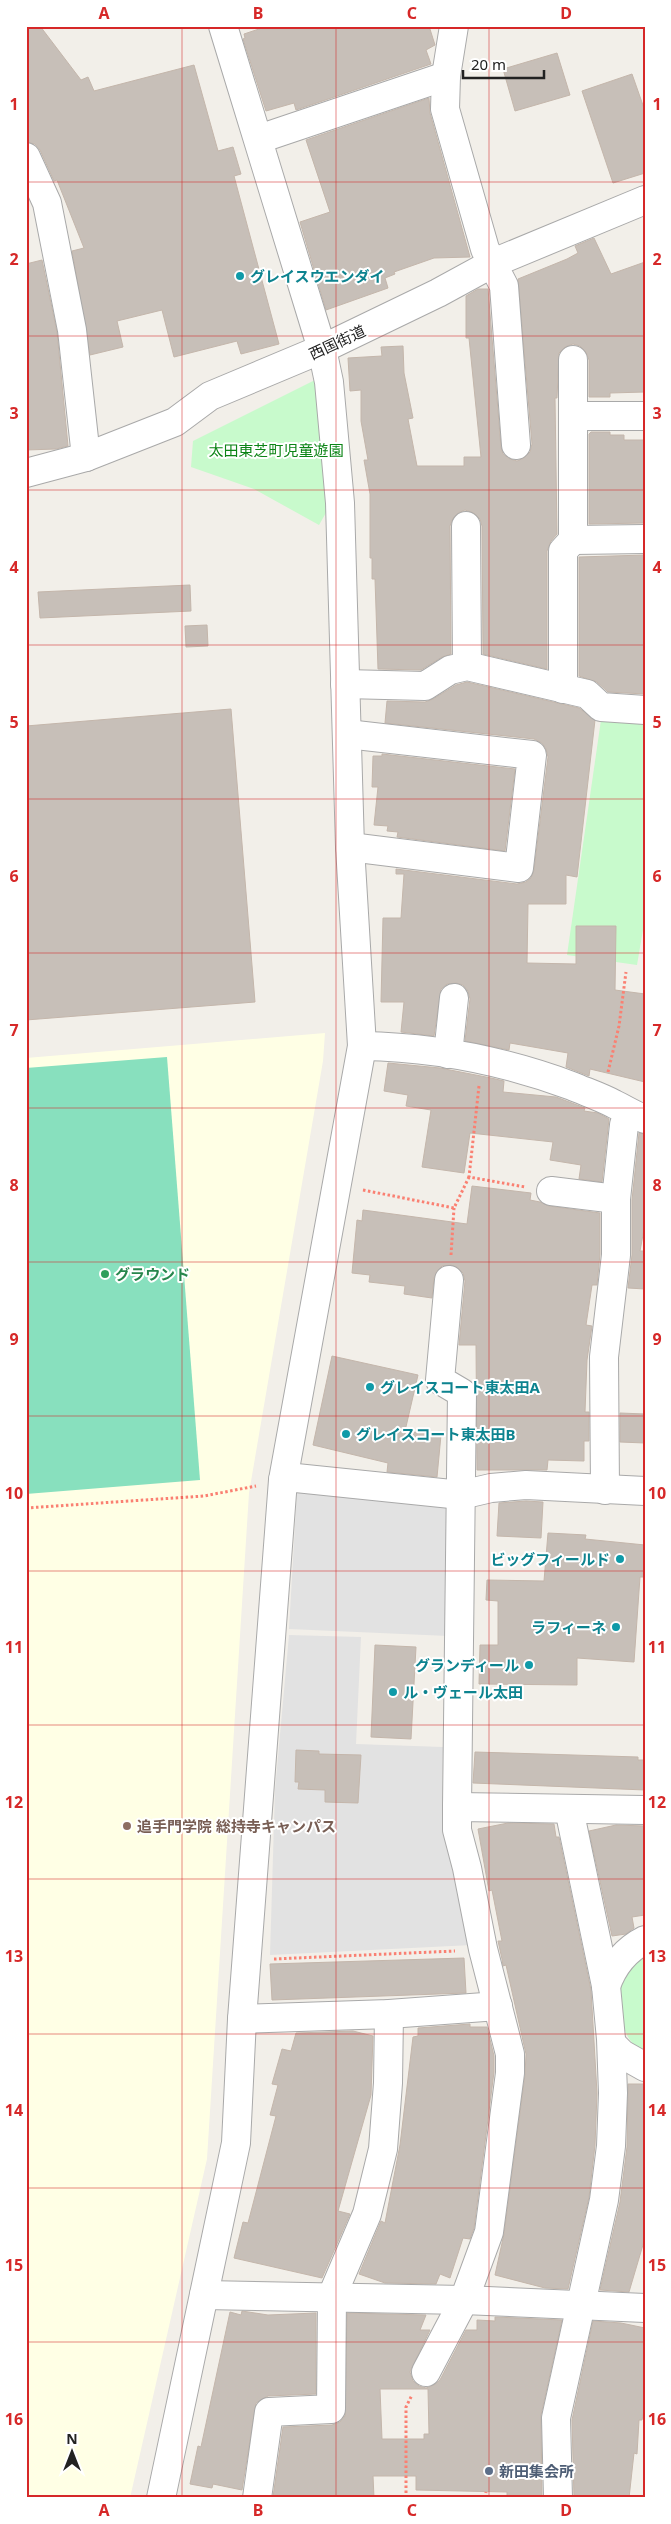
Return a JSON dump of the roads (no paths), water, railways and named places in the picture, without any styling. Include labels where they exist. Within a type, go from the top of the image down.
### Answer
[{"type":"street","points":[[161,2498],[236,2143],[242,2019],[284,1480],[362,1046],[350,847],[340,503],[329,382],[322,350],[223,26]]},
{"type":"street","points":[[454,26],[446,76],[445,109],[485,249],[502,281],[507,305],[516,445]]},
{"type":"street","points":[[259,140],[446,76]]},
{"type":"street","points":[[26,157],[46,203],[70,320],[86,457]]},
{"type":"street","name":"西国街道","points":[[26,473],[86,457],[174,422],[210,396],[322,350],[493,264],[645,200]]},
{"type":"street","points":[[563,689],[563,551],[573,540],[573,360]]},
{"type":"street","points":[[573,416],[645,416]]},
{"type":"street","points":[[466,526],[467,666]]},
{"type":"street","points":[[573,540],[645,539]]},
{"type":"street","points":[[345,684],[416,688],[425,686],[450,670],[467,666],[587,694],[601,707],[645,710]]},
{"type":"street","points":[[346,734],[532,754],[519,868],[350,847]]},
{"type":"street","points":[[448,1054],[454,998]]},
{"type":"street","points":[[362,1046],[396,1047],[482,1060],[541,1076],[616,1104],[636,1116],[624,1125],[616,1199],[616,1255],[604,1357],[605,1490]]},
{"type":"street","points":[[551,1191],[616,1199]]},
{"type":"street","points":[[426,2372],[464,2300],[490,2232],[506,2116],[510,2054],[483,1949],[468,1868],[457,1830],[462,1393],[440,1380],[449,1280]]},
{"type":"street","points":[[284,1480],[296,1478],[461,1495],[508,1486],[645,1491]]},
{"type":"street","points":[[457,1807],[645,1810]]},
{"type":"street","points":[[558,2498],[556,2418],[601,2217],[609,2164],[613,2110],[612,2044],[606,1986],[569,1809]]},
{"type":"street","points":[[606,1986],[622,1956],[645,1940]]},
{"type":"street","points":[[242,2019],[389,2014],[498,2006]]},
{"type":"street","points":[[256,2498],[269,2412],[330,2409],[332,2296],[367,2214],[383,2149],[388,2083],[389,2014]]},
{"type":"street","points":[[612,2044],[622,2054],[645,2067]]},
{"type":"street","points":[[204,2295],[332,2296],[645,2308]]},
{"type":"place","name":"グレイスウエンダイ","points":[[240,276]]},
{"type":"place","name":"グラウンド","points":[[105,1274]]},
{"type":"place","name":"グレイスコート東太田A","points":[[370,1387]]},
{"type":"place","name":"グレイスコート東太田B","points":[[346,1434]]},
{"type":"place","name":"ビッグフィールド","points":[[620,1559]]},
{"type":"place","name":"ラフィーネ","points":[[616,1627]]},
{"type":"place","name":"グランディール","points":[[529,1665]]},
{"type":"place","name":"ル・ヴェール太田","points":[[393,1692]]},
{"type":"place","name":"追手門学院 総持寺キャンパス","points":[[127,1826]]},
{"type":"place","name":"新田集会所","points":[[489,2471]]},
{"type":"park label","name":"太田東芝町児童遊園","points":[[276,450]]}]
